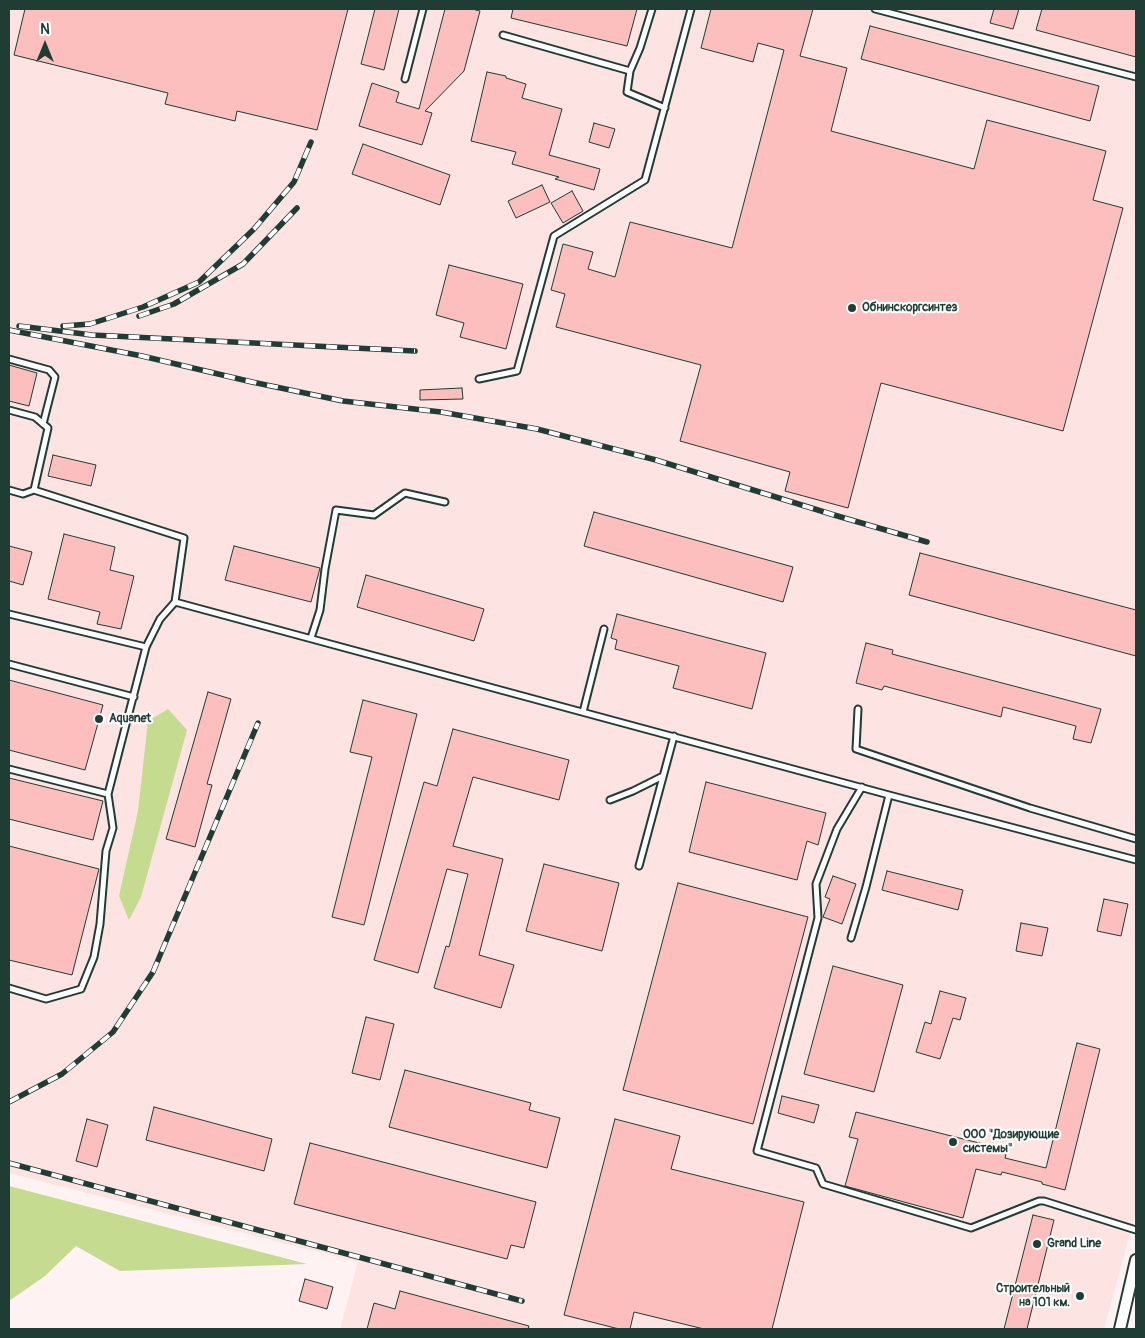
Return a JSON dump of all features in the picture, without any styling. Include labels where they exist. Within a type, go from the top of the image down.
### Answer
[{"type":"street","points":[[1120,1329],[1136,1260]]},
{"type":"lane","points":[[405,79],[423,9]]},
{"type":"lane","points":[[652,9],[640,48],[630,71],[627,92],[665,108]]},
{"type":"lane","points":[[479,379],[517,371],[554,236],[645,180],[691,9]]},
{"type":"lane","points":[[875,9],[1136,77]]},
{"type":"lane","points":[[503,34],[630,71]]},
{"type":"lane","points":[[9,360],[50,370],[55,377],[43,424]]},
{"type":"lane","points":[[9,410],[35,417],[48,428],[34,490]]},
{"type":"lane","points":[[9,490],[23,494],[34,490],[184,538],[175,602],[160,619],[146,647],[108,794],[113,828],[106,851],[100,924],[94,957],[81,989],[46,999],[9,988]]},
{"type":"lane","points":[[311,638],[320,610],[325,569],[336,510],[374,515],[405,493],[445,502]]},
{"type":"lane","points":[[175,602],[888,795],[1136,860]]},
{"type":"lane","points":[[9,614],[146,647]]},
{"type":"lane","points":[[583,712],[604,629]]},
{"type":"lane","points":[[9,664],[134,696]]},
{"type":"lane","points":[[858,709],[856,750],[1030,808],[1136,839]]},
{"type":"lane","points":[[639,866],[674,736]]},
{"type":"lane","points":[[9,769],[108,794]]},
{"type":"lane","points":[[610,800],[663,776]]},
{"type":"lane","points":[[862,787],[837,828],[816,884],[818,918],[757,1151],[816,1168],[823,1184],[971,1228],[1038,1201],[1044,1201],[1136,1230]]},
{"type":"lane","points":[[851,938],[866,887],[888,795]]},
{"type":"shaded area","points":[[9,9],[1136,9],[1136,1211],[1104,1329],[340,1329],[358,1262],[9,1173]]},
{"type":"green space","points":[[168,709],[187,730],[141,897],[129,920],[119,896],[138,811],[148,721]]},
{"type":"green space","points":[[9,1186],[307,1264],[120,1271],[76,1246],[45,1276],[9,1301]]},
{"type":"building","points":[[25,9],[348,9],[317,130],[237,111],[235,121],[165,104],[168,93],[14,55]]},
{"type":"building","points":[[375,9],[399,9],[384,70],[361,64]]},
{"type":"building","points":[[445,9],[472,9],[480,11],[464,71],[425,111],[432,113],[422,145],[359,126],[372,83],[399,92],[396,102],[419,109]]},
{"type":"building","points":[[513,9],[637,9],[627,46],[511,18]]},
{"type":"building","name":"Обнинскоргсинтез","points":[[711,9],[813,9],[800,56],[847,68],[831,131],[974,169],[987,120],[1106,151],[1093,200],[1123,208],[1063,431],[881,383],[848,508],[785,491],[790,472],[680,441],[701,365],[556,327],[565,294],[551,290],[563,244],[593,252],[588,269],[615,277],[630,222],[732,248],[784,50],[758,43],[753,62],[701,48]]},
{"type":"building","points":[[994,9],[1019,9],[1013,29],[990,23]]},
{"type":"building","points":[[1042,9],[1136,9],[1136,57],[1036,30]]},
{"type":"building","points":[[870,26],[1099,86],[1090,121],[861,59]]},
{"type":"building","points":[[487,72],[506,76],[506,78],[526,84],[522,98],[562,109],[549,155],[600,169],[594,190],[555,179],[559,177],[512,164],[516,152],[471,141]]},
{"type":"building","points":[[594,123],[615,129],[609,148],[589,142]]},
{"type":"building","points":[[363,144],[450,175],[440,205],[352,174]]},
{"type":"building","points":[[542,185],[550,202],[516,218],[508,201]]},
{"type":"building","points":[[572,191],[583,211],[563,223],[551,203]]},
{"type":"building","points":[[449,265],[523,284],[506,349],[460,337],[464,323],[436,315]]},
{"type":"building","points":[[9,365],[37,373],[29,406],[9,401]]},
{"type":"building","points":[[462,388],[463,399],[420,400],[420,390]]},
{"type":"building","points":[[53,455],[96,465],[91,486],[48,476]]},
{"type":"building","points":[[594,512],[793,567],[783,602],[584,546]]},
{"type":"building","points":[[64,534],[115,547],[110,570],[134,576],[121,629],[97,624],[100,612],[48,599]]},
{"type":"building","points":[[9,546],[32,552],[23,585],[9,581]]},
{"type":"building","points":[[234,546],[320,568],[311,602],[225,580]]},
{"type":"building","points":[[920,553],[1136,610],[1136,656],[909,595]]},
{"type":"building","points":[[366,575],[484,609],[474,641],[357,607]]},
{"type":"building","points":[[617,614],[766,653],[752,709],[673,688],[679,666],[615,649],[617,640],[611,638]]},
{"type":"building","points":[[866,643],[893,650],[892,654],[1101,709],[1091,743],[1073,739],[1076,726],[1003,707],[1001,717],[884,686],[882,690],[856,683]]},
{"type":"building","points":[[9,680],[103,705],[85,770],[9,750]]},
{"type":"building","points":[[208,692],[231,699],[207,784],[212,785],[195,847],[166,839]]},
{"type":"building","points":[[363,700],[417,714],[364,925],[332,917],[372,757],[350,752]]},
{"type":"building","points":[[453,729],[569,760],[559,800],[473,777],[453,846],[503,859],[479,955],[514,965],[501,1008],[434,988],[446,946],[449,947],[468,874],[447,869],[418,973],[374,960],[424,782],[437,786]]},
{"type":"building","points":[[9,778],[103,801],[93,840],[9,819]]},
{"type":"building","points":[[706,782],[826,813],[818,845],[807,841],[797,880],[689,852]]},
{"type":"building","points":[[9,846],[99,869],[72,975],[9,960]]},
{"type":"building","points":[[544,864],[619,883],[602,951],[526,931]]},
{"type":"building","points":[[887,871],[963,890],[958,910],[882,890]]},
{"type":"building","points":[[833,876],[856,884],[842,924],[823,917],[830,899],[825,897]]},
{"type":"building","points":[[678,883],[808,917],[753,1124],[623,1090]]},
{"type":"building","points":[[1104,899],[1128,904],[1121,936],[1097,931]]},
{"type":"building","points":[[1021,923],[1048,928],[1042,956],[1016,951]]},
{"type":"building","points":[[833,966],[903,985],[874,1092],[804,1074]]},
{"type":"building","points":[[940,991],[966,998],[960,1020],[953,1018],[940,1059],[916,1052],[925,1022],[931,1024]]},
{"type":"building","points":[[366,1017],[394,1024],[380,1080],[352,1073]]},
{"type":"building","points":[[1077,1043],[1100,1049],[1065,1190],[1002,1172],[1001,1175],[976,1169],[963,1218],[845,1186],[858,1139],[849,1137],[856,1112],[1007,1150],[1005,1158],[1046,1168]]},
{"type":"building","points":[[405,1070],[531,1103],[529,1110],[560,1118],[547,1168],[389,1127]]},
{"type":"building","points":[[782,1096],[819,1105],[814,1123],[778,1113]]},
{"type":"building","points":[[154,1107],[272,1139],[264,1171],[146,1140]]},
{"type":"building","points":[[87,1119],[108,1125],[97,1167],[76,1161]]},
{"type":"building","points":[[615,1119],[680,1136],[671,1169],[804,1202],[772,1329],[704,1329],[634,1312],[630,1329],[619,1329],[564,1315]]},
{"type":"building","points":[[310,1143],[536,1202],[524,1248],[511,1245],[507,1259],[294,1204]]},
{"type":"building","points":[[1033,1215],[1054,1220],[1027,1329],[1004,1329]]},
{"type":"building","points":[[305,1279],[333,1287],[327,1309],[299,1301]]},
{"type":"building","points":[[400,1291],[529,1326],[528,1329],[367,1329],[374,1303],[395,1309]]},
{"type":"railway","points":[[63,326],[90,324],[143,307],[199,282],[254,229],[294,182],[311,142]]},
{"type":"railway","points":[[139,316],[174,304],[243,264],[297,208]]},
{"type":"railway","points":[[19,326],[92,335],[415,351]]},
{"type":"railway","points":[[9,330],[142,356],[343,401],[441,412],[537,429],[656,460],[927,542]]},
{"type":"railway","points":[[9,1102],[62,1074],[113,1032],[153,972],[258,723]]},
{"type":"railway","points":[[9,1163],[522,1301]]},
{"type":"place","name":"Обнинскоргсинтез","points":[[852,308]]},
{"type":"place","name":"Aquanet","points":[[99,719]]},
{"type":"place","name":"ООО \"Дозирующие системы\"","points":[[953,1142]]},
{"type":"place","name":"Grand Line","points":[[1037,1244]]},
{"type":"place","name":"Строительный на 101 км.","points":[[1080,1296]]}]
